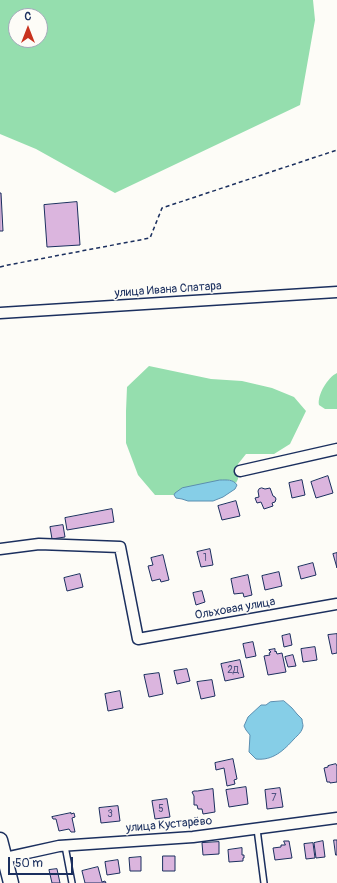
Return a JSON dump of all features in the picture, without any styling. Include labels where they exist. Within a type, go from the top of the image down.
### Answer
[{"type":"main road","points":[[0,840],[2,859],[11,883]]},
{"type":"street","name":"улица Ивана Спатара","points":[[0,313],[337,292]]},
{"type":"street","points":[[240,471],[337,449]]},
{"type":"street","name":"Ольховая улица","points":[[0,548],[38,544],[120,547],[138,639],[337,604]]},
{"type":"street","name":"улица Кустарёво","points":[[2,859],[59,846],[193,837],[337,818]]},
{"type":"lane","points":[[257,829],[264,883]]},
{"type":"lane","points":[[65,846],[72,883]]},
{"type":"path","points":[[0,267],[150,238],[162,208],[337,150]]},
{"type":"green space","points":[[0,0],[313,0],[315,20],[300,105],[115,193],[36,149],[0,134]]},
{"type":"green space","points":[[149,366],[211,379],[242,381],[272,388],[294,397],[306,411],[290,444],[274,454],[246,454],[238,464],[238,479],[236,483],[230,480],[175,493],[174,495],[155,495],[138,475],[126,443],[127,387]]},
{"type":"green space","points":[[337,373],[337,409],[325,409],[319,405],[321,392],[330,378]]},
{"type":"water","points":[[220,480],[232,481],[237,485],[235,489],[223,497],[213,501],[188,501],[176,498],[174,495],[182,488]]},
{"type":"water","points":[[284,701],[302,719],[302,730],[278,754],[268,758],[256,759],[249,752],[250,735],[244,726],[248,717],[261,705],[266,705],[270,702]]},
{"type":"building","points":[[1,193],[3,231],[0,231]]},
{"type":"building","points":[[77,202],[80,245],[47,247],[44,205]]},
{"type":"building","points":[[328,476],[333,493],[316,498],[311,482]]},
{"type":"building","points":[[302,480],[305,495],[292,498],[289,483]]},
{"type":"building","points":[[262,488],[270,488],[276,499],[275,502],[272,503],[273,506],[264,509],[261,502],[257,503],[255,498],[259,497],[258,491]]},
{"type":"building","points":[[236,501],[240,516],[222,520],[218,506]]},
{"type":"building","points":[[112,509],[114,522],[67,530],[65,518]]},
{"type":"building","points":[[63,525],[65,537],[52,539],[50,527]]},
{"type":"building","points":[[210,549],[213,565],[201,567],[197,552]]},
{"type":"building","points":[[337,553],[337,568],[333,554]]},
{"type":"building","points":[[163,555],[169,580],[161,582],[160,579],[152,581],[148,566],[153,565],[151,558]]},
{"type":"building","points":[[313,563],[316,575],[301,579],[298,567]]},
{"type":"building","points":[[279,572],[282,586],[265,590],[262,576]]},
{"type":"building","points":[[80,574],[83,587],[67,591],[64,578]]},
{"type":"building","points":[[248,575],[252,595],[244,597],[243,593],[234,594],[231,579]]},
{"type":"building","points":[[202,591],[205,602],[196,605],[193,593]]},
{"type":"building","points":[[290,634],[292,645],[284,647],[282,636]]},
{"type":"building","points":[[337,634],[337,653],[332,654],[328,635]]},
{"type":"building","points":[[253,642],[256,656],[246,658],[243,644]]},
{"type":"building","points":[[315,647],[317,660],[303,662],[301,649]]},
{"type":"building","points":[[275,649],[277,654],[282,653],[286,672],[268,675],[264,656],[270,655],[269,653],[271,652],[269,650]]},
{"type":"building","points":[[293,655],[296,666],[288,667],[285,657]]},
{"type":"building","points":[[240,660],[244,677],[225,681],[221,664]]},
{"type":"building","points":[[187,669],[190,681],[177,684],[174,671]]},
{"type":"building","points":[[159,673],[163,694],[149,697],[144,675]]},
{"type":"building","points":[[212,680],[215,696],[201,699],[197,682]]},
{"type":"building","points":[[120,691],[123,708],[108,711],[105,694]]},
{"type":"building","points":[[233,759],[237,779],[234,780],[235,784],[227,786],[224,768],[216,770],[215,763]]},
{"type":"building","points":[[336,764],[337,782],[327,782],[324,768]]},
{"type":"building","points":[[246,787],[248,804],[229,807],[226,790]]},
{"type":"building","points":[[280,788],[283,807],[267,809],[265,790]]},
{"type":"building","points":[[213,789],[215,812],[203,814],[202,809],[198,809],[197,805],[194,805],[194,796],[192,792]]},
{"type":"building","points":[[167,799],[170,817],[155,819],[152,801]]},
{"type":"building","points":[[118,806],[120,821],[101,823],[99,808]]},
{"type":"building","points":[[74,813],[75,817],[72,818],[75,832],[71,832],[69,829],[59,831],[56,819],[53,819],[52,817]]},
{"type":"building","points":[[334,840],[337,840],[337,855],[336,855]]},
{"type":"building","points":[[284,841],[289,841],[292,858],[275,860],[273,848],[285,845]]},
{"type":"building","points":[[323,841],[325,857],[316,858],[314,843]]},
{"type":"building","points":[[219,842],[219,854],[203,855],[202,843]]},
{"type":"building","points":[[313,843],[315,858],[306,859],[304,844]]},
{"type":"building","points":[[242,848],[242,855],[244,855],[243,861],[229,862],[228,850]]},
{"type":"building","points":[[163,856],[175,856],[175,871],[163,871]]},
{"type":"building","points":[[141,857],[141,871],[130,871],[129,858]]},
{"type":"building","points":[[118,860],[120,873],[107,875],[105,862]]},
{"type":"building","points":[[98,867],[102,882],[105,881],[106,883],[85,883],[82,871]]},
{"type":"building","points":[[57,869],[60,883],[52,883],[49,870]]}]
